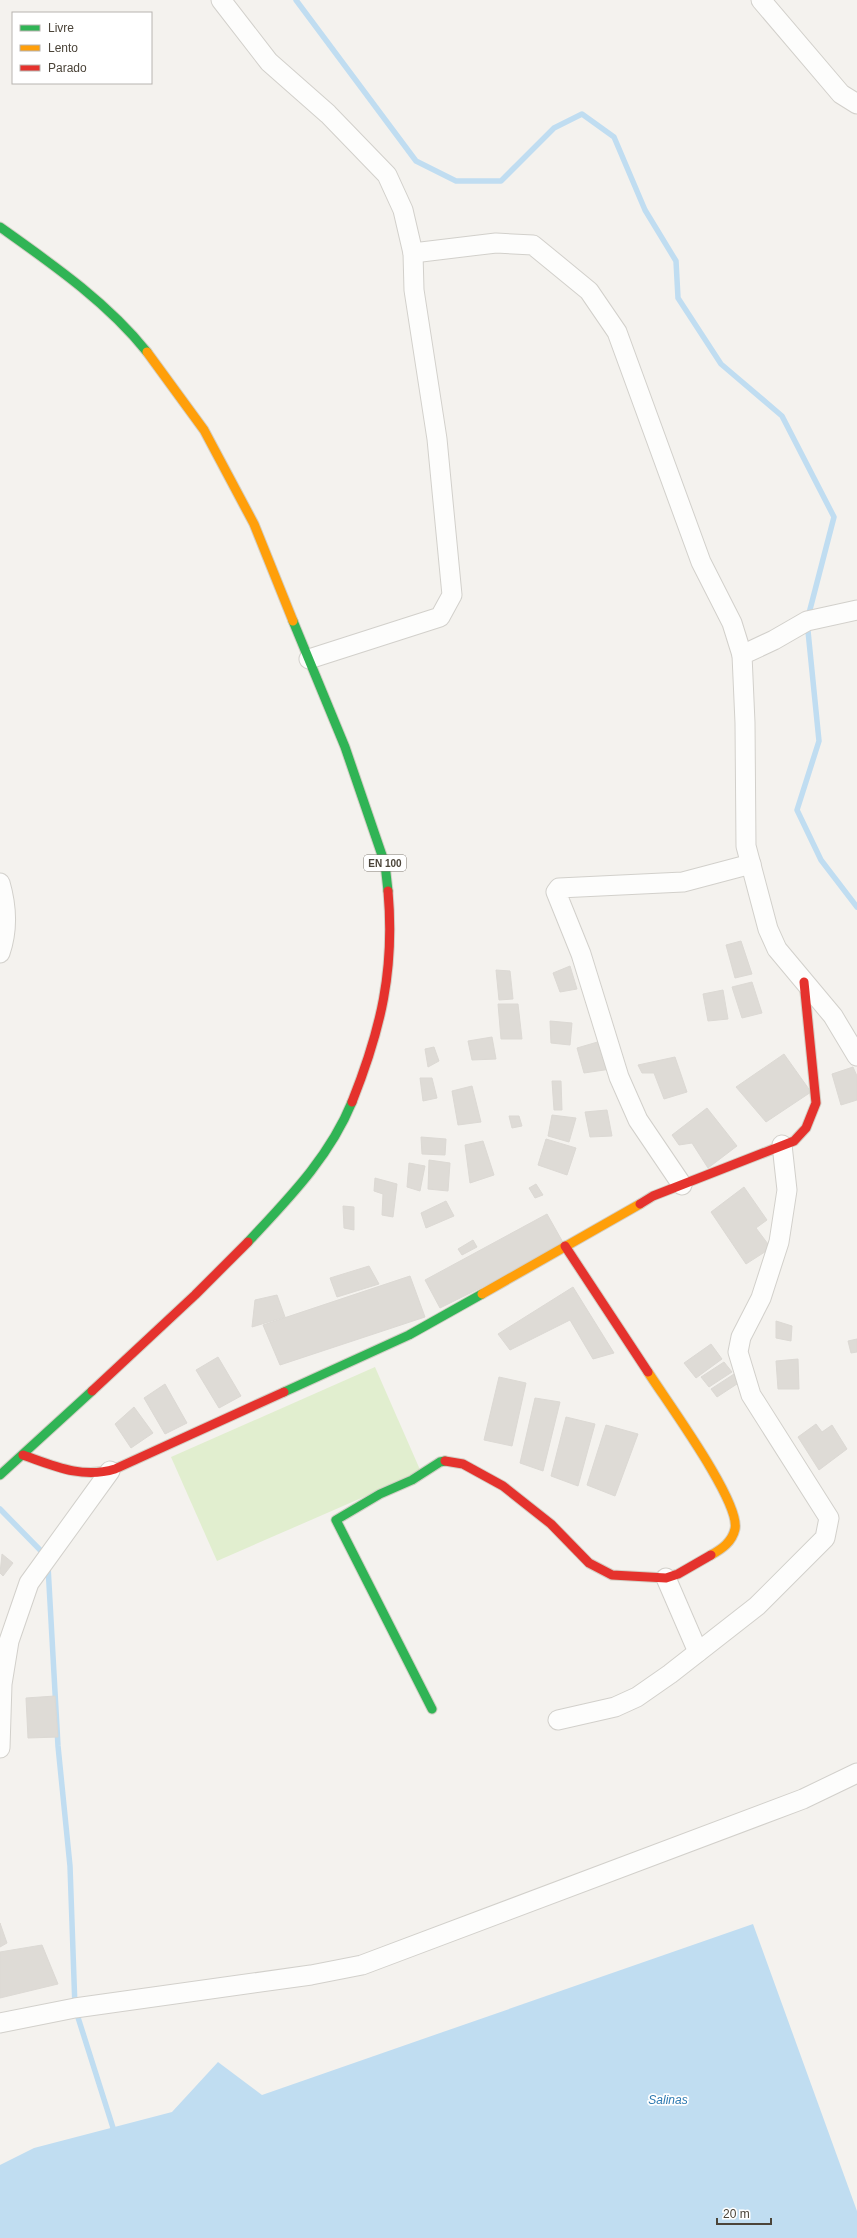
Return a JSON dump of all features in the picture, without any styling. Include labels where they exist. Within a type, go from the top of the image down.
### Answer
[{"type":"street","points":[[221,0],[269,62],[328,114],[387,175],[403,210],[413,253],[414,290],[437,439],[452,595],[440,617],[309,659]]},
{"type":"street","points":[[762,0],[841,94],[857,104]]},
{"type":"street","name":"EN 100","points":[[0,227],[51,263],[129,329],[168,378],[204,430],[254,524],[345,747],[385,864],[391,929],[387,982],[370,1056],[346,1116],[328,1150],[308,1177],[248,1242],[195,1295],[0,1475]]},
{"type":"street","points":[[413,253],[496,243],[533,245],[589,291],[617,332],[701,562],[732,623],[742,655],[746,723],[746,846],[768,929],[777,949],[833,1016],[857,1056]]},
{"type":"street","points":[[742,655],[774,640],[807,621],[857,610]]},
{"type":"street","points":[[682,1185],[638,1120],[619,1076],[581,954],[556,892],[559,888],[683,882],[751,864]]},
{"type":"street","points":[[0,883],[5,900],[6,935],[0,953]]},
{"type":"street","points":[[23,1455],[82,1474],[99,1475],[110,1471],[409,1335],[653,1196],[794,1140],[806,1128],[816,1102],[804,982]]},
{"type":"street","points":[[558,1720],[615,1707],[632,1700],[670,1674],[757,1606],[825,1538],[828,1531],[829,1518],[751,1395],[738,1352],[741,1337],[761,1298],[779,1242],[787,1190],[782,1145]]},
{"type":"street","points":[[432,1709],[337,1525],[336,1520],[339,1517],[373,1498],[412,1480],[440,1462],[450,1461],[463,1464],[503,1486],[551,1524],[589,1563],[612,1575],[666,1578],[678,1574],[724,1548],[735,1529],[735,1516],[712,1472],[565,1246]]},
{"type":"street","points":[[0,1748],[2,1684],[4,1670],[9,1642],[29,1583],[110,1471]]},
{"type":"street","points":[[666,1578],[698,1652]]},
{"type":"street","points":[[0,2023],[75,2008],[311,1975],[362,1965],[803,1799],[857,1773]]},
{"type":"green space","points":[[375,1367],[421,1472],[217,1561],[171,1457]]},
{"type":"water","name":"Salinas","points":[[753,1924],[857,2211],[857,2238],[0,2238],[0,2165],[34,2148],[172,2112],[218,2062],[262,2095]]},
{"type":"building","points":[[741,941],[752,974],[735,978],[726,945]]},
{"type":"building","points":[[570,966],[577,989],[560,992],[553,973]]},
{"type":"building","points":[[496,970],[510,971],[513,999],[499,1000]]},
{"type":"building","points":[[752,982],[762,1013],[742,1018],[732,987]]},
{"type":"building","points":[[723,990],[728,1019],[708,1021],[703,994]]},
{"type":"building","points":[[498,1004],[518,1004],[522,1039],[501,1039]]},
{"type":"building","points":[[550,1021],[572,1023],[570,1045],[551,1043]]},
{"type":"building","points":[[492,1037],[496,1059],[472,1060],[468,1041]]},
{"type":"building","points":[[601,1041],[611,1069],[584,1073],[577,1048]]},
{"type":"building","points":[[434,1047],[439,1061],[428,1067],[425,1049]]},
{"type":"building","points":[[784,1054],[811,1092],[766,1122],[736,1087]]},
{"type":"building","points":[[675,1057],[687,1092],[664,1099],[654,1073],[642,1073],[638,1065]]},
{"type":"building","points":[[853,1067],[857,1076],[857,1100],[841,1105],[832,1074]]},
{"type":"building","points":[[420,1078],[432,1078],[437,1098],[423,1101]]},
{"type":"building","points":[[552,1081],[561,1081],[562,1110],[554,1110]]},
{"type":"building","points":[[472,1086],[481,1122],[458,1125],[452,1091]]},
{"type":"building","points":[[707,1108],[737,1146],[708,1168],[692,1143],[679,1145],[672,1135]]},
{"type":"building","points":[[607,1110],[612,1136],[590,1137],[585,1112]]},
{"type":"building","points":[[552,1115],[576,1118],[569,1142],[548,1136]]},
{"type":"building","points":[[509,1116],[519,1116],[522,1126],[512,1128]]},
{"type":"building","points":[[421,1137],[446,1139],[445,1155],[422,1154]]},
{"type":"building","points":[[546,1139],[576,1148],[567,1175],[538,1165]]},
{"type":"building","points":[[483,1141],[494,1175],[470,1183],[465,1145]]},
{"type":"building","points":[[429,1160],[450,1163],[448,1191],[428,1189]]},
{"type":"building","points":[[409,1163],[425,1166],[420,1191],[407,1187]]},
{"type":"building","points":[[375,1178],[397,1184],[393,1217],[382,1215],[383,1194],[374,1191]]},
{"type":"building","points":[[536,1184],[543,1195],[535,1198],[529,1188]]},
{"type":"building","points":[[744,1187],[767,1220],[756,1228],[771,1248],[746,1264],[711,1212]]},
{"type":"building","points":[[446,1201],[454,1216],[426,1228],[421,1213]]},
{"type":"building","points":[[343,1206],[354,1207],[354,1230],[344,1228]]},
{"type":"building","points":[[547,1214],[565,1246],[440,1308],[425,1280]]},
{"type":"building","points":[[473,1240],[477,1247],[462,1255],[458,1249]]},
{"type":"building","points":[[369,1266],[379,1284],[337,1297],[330,1278]]},
{"type":"building","points":[[410,1276],[425,1317],[280,1365],[263,1325]]},
{"type":"building","points":[[573,1287],[614,1353],[593,1359],[570,1320],[510,1350],[498,1334]]},
{"type":"building","points":[[277,1295],[285,1317],[252,1327],[255,1300]]},
{"type":"building","points":[[776,1321],[792,1326],[791,1341],[776,1338]]},
{"type":"building","points":[[857,1339],[857,1352],[851,1353],[848,1341]]},
{"type":"building","points":[[711,1344],[722,1359],[696,1378],[684,1363]]},
{"type":"building","points":[[218,1357],[241,1396],[219,1408],[196,1370]]},
{"type":"building","points":[[798,1359],[799,1389],[778,1389],[776,1361]]},
{"type":"building","points":[[724,1362],[732,1372],[709,1387],[701,1377]]},
{"type":"building","points":[[734,1374],[740,1382],[717,1397],[711,1389]]},
{"type":"building","points":[[499,1377],[526,1383],[512,1446],[484,1440]]},
{"type":"building","points":[[165,1384],[187,1423],[165,1434],[144,1398]]},
{"type":"building","points":[[535,1398],[560,1402],[543,1471],[520,1463]]},
{"type":"building","points":[[134,1407],[153,1433],[131,1448],[115,1424]]},
{"type":"building","points":[[566,1417],[595,1424],[578,1486],[551,1476]]},
{"type":"building","points":[[816,1424],[822,1432],[832,1425],[847,1449],[819,1470],[798,1437]]},
{"type":"building","points":[[606,1425],[638,1434],[615,1496],[587,1485]]},
{"type":"building","points":[[2,1554],[13,1563],[3,1576],[0,1573]]},
{"type":"building","points":[[55,1696],[58,1737],[28,1738],[26,1698]]},
{"type":"building","points":[[0,1923],[7,1943],[0,1947]]},
{"type":"building","points":[[42,1945],[58,1984],[0,1998],[0,1952]]},
{"type":"waterway","points":[[296,0],[416,161],[456,181],[501,181],[554,128],[582,114],[614,137],[645,210],[676,261],[678,298],[721,364],[782,416],[834,517],[807,621],[819,741],[797,810],[821,860],[857,907]]},
{"type":"waterway","points":[[0,1509],[46,1556]]},
{"type":"waterway","points":[[48,1566],[58,1746],[70,1866],[75,2008],[115,2134]]},
{"type":"traffic: fast","points":[[0,227],[97,300],[147,352]]},
{"type":"traffic: fast","points":[[293,621],[345,747],[385,864],[388,891]]},
{"type":"traffic: fast","points":[[248,1242],[278,1210],[320,1160],[343,1122],[352,1102]]},
{"type":"traffic: fast","points":[[284,1392],[409,1335],[482,1294]]},
{"type":"traffic: fast","points":[[0,1475],[92,1391]]},
{"type":"traffic: fast","points":[[432,1709],[336,1520],[380,1494],[412,1480],[440,1462],[445,1461]]},
{"type":"traffic: slow","points":[[147,352],[204,430],[254,524],[293,621]]},
{"type":"traffic: slow","points":[[482,1294],[640,1204]]},
{"type":"traffic: slow","points":[[648,1372],[685,1426],[715,1475],[734,1516],[735,1529],[732,1538],[723,1548],[711,1555]]},
{"type":"traffic: jam","points":[[352,1102],[371,1049],[384,999],[389,947],[390,920],[388,891]]},
{"type":"traffic: jam","points":[[640,1204],[653,1196],[794,1141],[806,1128],[816,1103],[804,982]]},
{"type":"traffic: jam","points":[[92,1391],[195,1295],[248,1242]]},
{"type":"traffic: jam","points":[[565,1246],[648,1372]]},
{"type":"traffic: jam","points":[[23,1455],[68,1470],[91,1473],[103,1472],[115,1469],[284,1392]]},
{"type":"traffic: jam","points":[[445,1461],[463,1464],[503,1486],[551,1524],[589,1563],[612,1575],[666,1578],[678,1574],[711,1555]]}]
